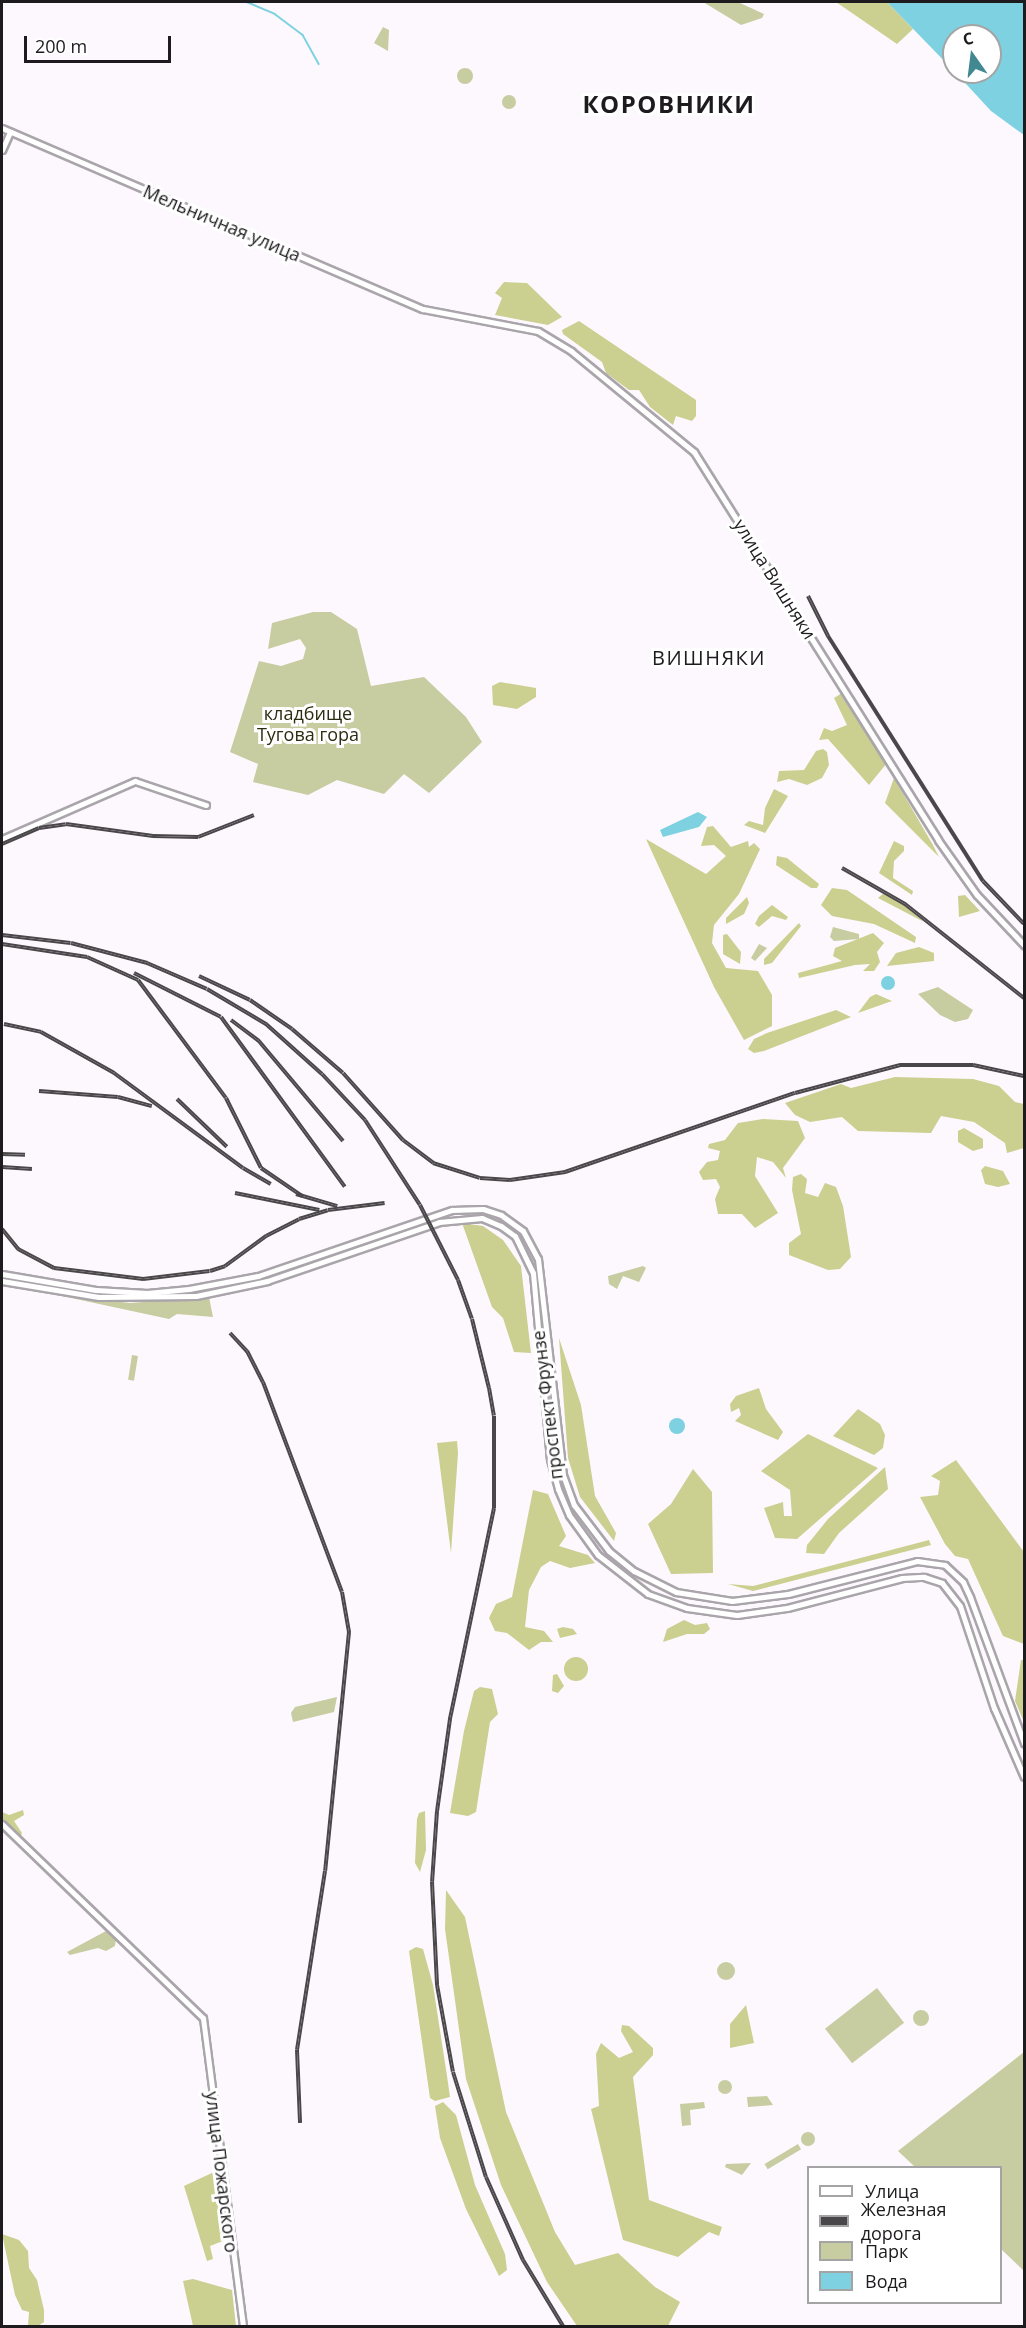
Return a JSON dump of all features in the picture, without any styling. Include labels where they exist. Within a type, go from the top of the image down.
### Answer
[{"type":"main road","name":"Мельничная улица","points":[[2,128],[443,316]]},
{"type":"main road","points":[[2,150],[10,132]]},
{"type":"main road","name":"улица Вишняки","points":[[443,316],[518,326],[550,336],[694,452],[938,840],[977,895],[1024,945]]},
{"type":"main road","points":[[2,839],[135,782],[206,805]]},
{"type":"main road","name":"проспект Фрунзе","points":[[2,1274],[96,1290],[147,1293],[189,1289],[258,1276],[452,1210],[483,1209],[501,1215],[522,1231],[538,1260],[563,1475],[574,1505],[609,1551],[634,1571],[676,1592],[732,1601],[788,1594],[917,1561],[945,1565],[957,1574],[970,1597],[1024,1743]]},
{"type":"main road","name":"проспект Фрунзе","points":[[2,1281],[99,1297],[196,1296],[267,1281],[439,1221],[482,1218],[501,1226],[515,1236],[533,1273],[550,1459],[558,1489],[569,1515],[598,1555],[648,1594],[687,1608],[728,1614],[787,1608],[902,1578],[924,1577],[942,1583],[960,1606],[993,1708],[1024,1777]]},
{"type":"main road","name":"улица Пожарского","points":[[2,1824],[203,2018],[243,2326]]},
{"type":"green space","points":[[703,2],[740,3],[764,14],[762,18],[741,25]]},
{"type":"green space","points":[[836,2],[887,2],[913,29],[897,44]]},
{"type":"green space","points":[[383,27],[389,30],[388,51],[374,43]]},
{"type":"green space","points":[[462,68],[468,68],[473,76],[471,82],[462,84],[457,79],[457,73]]},
{"type":"green space","points":[[509,95],[514,97],[516,102],[514,107],[509,109],[504,107],[502,102],[504,97]]},
{"type":"green space","points":[[504,282],[527,283],[562,317],[548,325],[495,315],[502,298],[495,293]]},
{"type":"green space","points":[[579,321],[696,400],[696,416],[692,421],[676,416],[673,425],[650,407],[639,390],[629,390],[606,373],[602,362],[563,334],[562,330]]},
{"type":"green space","name":"кладбище Тугова гора","points":[[313,612],[331,612],[357,629],[371,686],[424,677],[466,717],[482,742],[429,793],[404,774],[384,794],[337,780],[308,795],[253,782],[258,764],[230,752],[259,661],[281,666],[303,659],[306,648],[300,639],[268,649],[272,623]]},
{"type":"green space","points":[[500,682],[536,688],[536,697],[517,709],[493,705],[492,686]]},
{"type":"green space","points":[[842,693],[887,763],[869,785],[828,739],[819,740],[824,728],[832,731],[847,725],[834,698]]},
{"type":"green space","points":[[823,749],[827,752],[829,765],[822,778],[807,785],[789,779],[777,782],[779,771],[804,770],[816,751]]},
{"type":"green space","points":[[894,778],[933,845],[939,857],[885,803]]},
{"type":"green space","points":[[774,789],[788,796],[765,833],[744,825],[749,821],[763,825],[765,808]]},
{"type":"green space","points":[[713,826],[731,847],[748,841],[749,847],[754,843],[760,849],[739,894],[714,925],[712,943],[726,968],[758,971],[772,995],[772,1026],[744,1040],[714,987],[646,839],[706,874],[726,856],[714,845],[701,846],[707,827]]},
{"type":"green space","points":[[894,841],[904,846],[904,851],[894,861],[893,878],[913,891],[912,895],[879,873]]},
{"type":"green space","points":[[777,856],[787,858],[819,884],[817,888],[811,888],[776,865]]},
{"type":"green space","points":[[832,888],[847,890],[916,937],[915,943],[874,924],[832,916],[821,905]]},
{"type":"green space","points":[[884,893],[904,905],[924,922],[878,898]]},
{"type":"green space","points":[[965,895],[980,911],[959,917],[958,896]]},
{"type":"green space","points":[[747,897],[749,903],[744,914],[726,924],[726,918]]},
{"type":"green space","points":[[772,905],[788,917],[786,920],[772,916],[759,927],[755,924],[759,916]]},
{"type":"green space","points":[[799,923],[801,926],[772,963],[764,965],[764,959]]},
{"type":"green space","points":[[833,927],[859,934],[859,939],[834,941],[830,937]]},
{"type":"green space","points":[[873,933],[884,943],[877,952],[880,962],[874,971],[863,971],[870,964],[855,965],[799,978],[798,973],[842,961],[833,956],[835,948]]},
{"type":"green space","points":[[727,934],[741,952],[740,964],[723,954],[723,935]]},
{"type":"green space","points":[[759,944],[767,948],[755,961],[751,958]]},
{"type":"green space","points":[[919,947],[934,953],[934,961],[887,966],[896,953]]},
{"type":"green space","points":[[938,987],[973,1010],[968,1019],[955,1022],[940,1015],[918,994]]},
{"type":"green space","points":[[876,994],[892,1001],[858,1013],[870,997]]},
{"type":"green space","points":[[836,1010],[851,1017],[764,1051],[754,1053],[748,1049],[754,1039],[767,1033]]},
{"type":"green space","points":[[895,1077],[973,1079],[999,1086],[1015,1102],[1024,1104],[1024,1148],[1007,1153],[1005,1143],[974,1122],[941,1116],[931,1133],[858,1131],[842,1117],[810,1122],[795,1115],[785,1103],[841,1084],[851,1088]]},
{"type":"green space","points":[[763,1119],[798,1121],[805,1138],[783,1168],[786,1178],[773,1162],[757,1157],[755,1176],[778,1213],[755,1228],[742,1214],[718,1214],[715,1199],[720,1187],[716,1179],[703,1180],[699,1172],[707,1162],[718,1160],[720,1151],[708,1148],[709,1144],[725,1140],[738,1123]]},
{"type":"green space","points":[[964,1128],[983,1139],[983,1148],[973,1151],[958,1142],[958,1131]]},
{"type":"green space","points":[[985,1166],[1003,1171],[1010,1184],[998,1187],[985,1184],[981,1170]]},
{"type":"green space","points":[[801,1174],[807,1179],[805,1193],[818,1197],[825,1183],[836,1187],[843,1206],[851,1257],[840,1269],[828,1270],[789,1255],[789,1243],[801,1234],[792,1190],[793,1177]]},
{"type":"green space","points":[[462,1223],[483,1226],[503,1240],[521,1266],[531,1353],[514,1352],[503,1318],[492,1307]]},
{"type":"green space","points":[[643,1266],[646,1268],[639,1282],[623,1276],[617,1289],[609,1284],[608,1276]]},
{"type":"green space","points":[[48,1293],[130,1303],[209,1297],[213,1317],[177,1314],[169,1319]]},
{"type":"green space","points":[[559,1338],[581,1405],[595,1496],[616,1533],[614,1541],[580,1497],[568,1458]]},
{"type":"green space","points":[[132,1355],[138,1356],[134,1381],[128,1380]]},
{"type":"green space","points":[[759,1388],[766,1409],[783,1432],[778,1440],[735,1421],[741,1415],[739,1408],[731,1412],[730,1404],[736,1396]]},
{"type":"green space","points":[[858,1409],[880,1424],[885,1435],[883,1448],[874,1455],[833,1436]]},
{"type":"green space","points":[[808,1434],[878,1468],[797,1539],[775,1538],[764,1508],[783,1502],[784,1516],[792,1516],[790,1490],[761,1471]]},
{"type":"green space","points":[[457,1441],[458,1453],[451,1553],[437,1443]]},
{"type":"green space","points":[[956,1460],[1024,1552],[1024,1644],[1003,1636],[968,1559],[955,1556],[945,1544],[920,1497],[938,1495],[940,1481],[931,1476]]},
{"type":"green space","points":[[885,1467],[888,1489],[839,1533],[824,1554],[806,1553],[807,1545],[828,1519]]},
{"type":"green space","points":[[693,1469],[712,1492],[713,1573],[671,1574],[648,1524],[671,1504]]},
{"type":"green space","points":[[533,1490],[548,1494],[566,1536],[559,1546],[588,1555],[595,1563],[570,1568],[550,1561],[541,1567],[529,1590],[525,1627],[544,1631],[553,1642],[541,1642],[529,1650],[507,1633],[495,1631],[489,1618],[496,1604],[512,1597]]},
{"type":"green space","points":[[929,1540],[931,1545],[753,1591],[728,1584],[753,1586]]},
{"type":"green space","points":[[684,1620],[695,1625],[707,1623],[710,1629],[704,1634],[687,1634],[663,1642],[667,1629]]},
{"type":"green space","points":[[563,1627],[573,1629],[577,1634],[560,1638],[557,1629]]},
{"type":"green space","points":[[576,1657],[585,1660],[588,1669],[585,1678],[576,1681],[567,1678],[564,1669],[567,1660]]},
{"type":"green space","points":[[1021,1660],[1024,1660],[1024,1722],[1015,1701]]},
{"type":"green space","points":[[557,1674],[564,1686],[558,1693],[552,1691],[553,1675]]},
{"type":"green space","points":[[480,1687],[492,1689],[498,1714],[490,1722],[476,1812],[468,1816],[450,1813],[464,1731],[474,1691]]},
{"type":"green space","points":[[337,1697],[334,1712],[293,1722],[291,1713],[295,1707]]},
{"type":"green space","points":[[23,1810],[24,1815],[14,1821],[22,1833],[20,1838],[2,1820],[2,1812],[9,1815]]},
{"type":"green space","points":[[425,1811],[426,1850],[420,1872],[415,1863],[417,1819],[419,1813]]},
{"type":"green space","points":[[446,1890],[465,1917],[506,2112],[555,2232],[575,2265],[618,2253],[655,2287],[680,2302],[668,2326],[577,2326],[547,2282],[501,2185],[466,2079],[445,1929]]},
{"type":"green space","points":[[106,1931],[116,1939],[115,1946],[106,1951],[98,1948],[70,1955],[67,1952]]},
{"type":"green space","points":[[416,1947],[423,1949],[433,1985],[450,2097],[435,2101],[430,2098],[409,1951]]},
{"type":"green space","points":[[722,1962],[730,1962],[735,1967],[733,1978],[722,1980],[717,1975],[717,1967]]},
{"type":"green space","points":[[877,1988],[904,2023],[852,2063],[825,2029]]},
{"type":"green space","points":[[746,2005],[754,2043],[730,2048],[730,2024]]},
{"type":"green space","points":[[921,2010],[927,2012],[929,2018],[927,2024],[921,2026],[915,2024],[913,2018],[915,2012]]},
{"type":"green space","points":[[622,2025],[629,2026],[653,2048],[653,2055],[633,2077],[649,2200],[722,2227],[719,2236],[709,2232],[678,2257],[623,2240],[591,2109],[599,2106],[596,2054],[601,2043],[619,2058],[633,2052],[621,2031]]},
{"type":"green space","points":[[1024,2052],[1024,2271],[1002,2250],[1002,2166],[914,2166],[898,2151]]},
{"type":"green space","points":[[725,2080],[730,2082],[732,2087],[730,2092],[725,2094],[720,2092],[718,2087],[720,2082]]},
{"type":"green space","points":[[767,2096],[773,2105],[748,2107],[747,2097]]},
{"type":"green space","points":[[443,2102],[456,2115],[475,2185],[505,2254],[507,2270],[499,2276],[466,2209],[440,2138],[435,2106]]},
{"type":"green space","points":[[704,2102],[705,2108],[690,2110],[691,2125],[682,2126],[680,2104]]},
{"type":"green space","points":[[808,2132],[813,2134],[815,2139],[813,2144],[808,2146],[803,2144],[801,2139],[803,2134]]},
{"type":"green space","points":[[798,2144],[801,2149],[768,2169],[765,2164]]},
{"type":"green space","points":[[751,2163],[742,2175],[725,2167],[726,2164]]},
{"type":"green space","points":[[214,2172],[223,2241],[210,2246],[213,2259],[207,2261],[184,2186]]},
{"type":"green space","points":[[2,2234],[19,2240],[28,2251],[29,2268],[37,2280],[44,2310],[44,2322],[38,2326],[28,2326],[29,2312],[22,2310],[15,2295]]},
{"type":"green space","points":[[193,2279],[232,2290],[236,2326],[193,2326],[183,2281]]},
{"type":"water","points":[[887,2],[1024,2],[1024,135],[991,111],[966,84],[1002,84],[1002,24],[942,24],[942,59]]},
{"type":"water","points":[[698,812],[707,817],[699,827],[663,837],[660,830]]},
{"type":"water","points":[[885,976],[891,976],[895,983],[891,990],[885,990],[881,986],[881,980]]},
{"type":"water","points":[[674,1418],[680,1418],[685,1426],[683,1432],[674,1434],[669,1429],[669,1423]]},
{"type":"waterway","points":[[247,2],[275,14],[303,35],[319,64]]},
{"type":"railway","points":[[808,596],[828,636],[983,881],[1024,924]]},
{"type":"railway","points":[[2,844],[39,828],[66,824],[153,836],[198,837],[254,815]]},
{"type":"railway","points":[[842,868],[905,904],[1024,998]]},
{"type":"railway","points":[[2,935],[71,943],[147,963],[207,989],[266,1024],[322,1074],[365,1120],[420,1205],[458,1280],[472,1319],[494,1416],[494,1508],[450,1719],[437,1811],[432,1882],[437,1985],[453,2072],[486,2177],[523,2260],[563,2326]]},
{"type":"railway","points":[[2,944],[87,957],[138,980],[226,1098],[261,1168],[302,1196]]},
{"type":"railway","points":[[134,973],[221,1017],[345,1187]]},
{"type":"railway","points":[[199,976],[250,1000],[292,1029],[343,1073],[403,1140],[433,1163],[480,1178],[510,1180],[565,1172],[795,1093],[900,1065],[973,1065],[1024,1076]]},
{"type":"railway","points":[[231,1020],[258,1040],[343,1141]]},
{"type":"railway","points":[[4,1024],[41,1032],[114,1073],[243,1168],[271,1184]]},
{"type":"railway","points":[[39,1091],[118,1097],[152,1106]]},
{"type":"railway","points":[[177,1099],[227,1147]]},
{"type":"railway","points":[[2,1154],[25,1155]]},
{"type":"railway","points":[[2,1167],[32,1169]]},
{"type":"railway","points":[[235,1193],[319,1210]]},
{"type":"railway","points":[[296,1194],[337,1206]]},
{"type":"railway","points":[[2,1229],[18,1249],[54,1268],[143,1279],[210,1271],[225,1266],[266,1236],[299,1219],[328,1210],[385,1203]]},
{"type":"railway","points":[[230,1333],[247,1351],[263,1382],[342,1592],[349,1632],[325,1871],[297,2050],[300,2123]]},
{"type":"district","name":"КОРОВНИКИ","points":[[669,104]]},
{"type":"district","name":"ВИШНЯКИ","points":[[709,657]]}]
